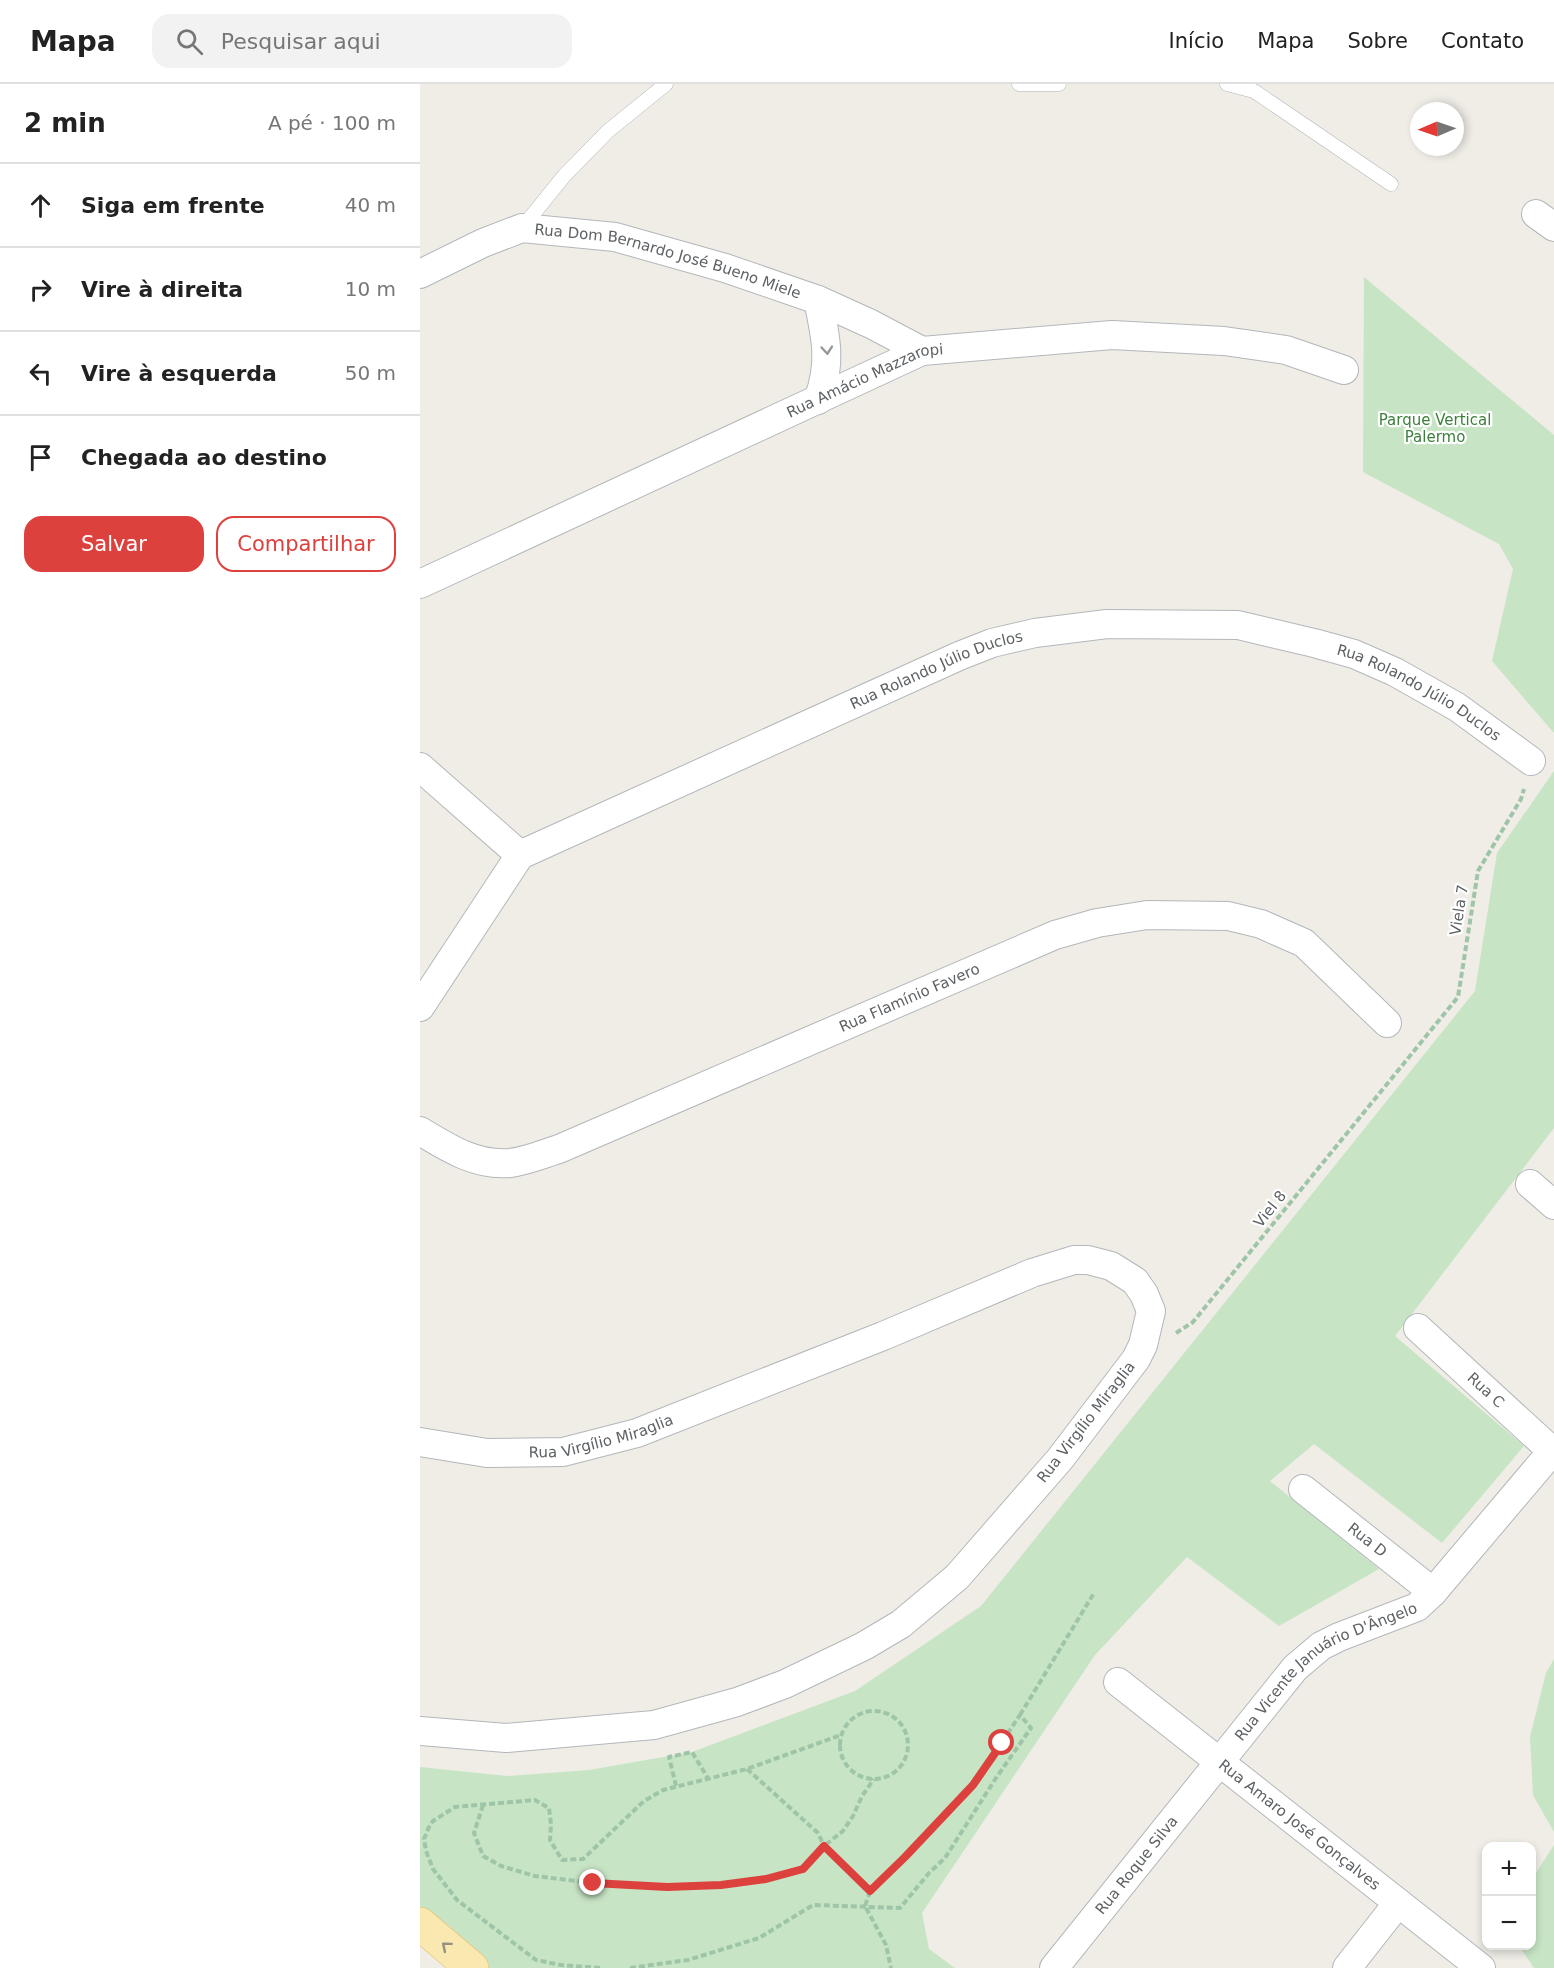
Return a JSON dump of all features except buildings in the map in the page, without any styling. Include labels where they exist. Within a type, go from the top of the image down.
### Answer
[{"type":"main road","points":[[420,1924],[472,1968]]},
{"type":"street","name":"Rua Dom Bernardo José Bueno Miele","points":[[420,274],[483,243],[522,228],[615,237],[725,268],[818,300],[922,351]]},
{"type":"street","name":"Rua Dom Bernardo José Bueno Miele","points":[[818,300],[828,358],[818,400]]},
{"type":"street","name":"Rua Amácio Mazzaropi","points":[[420,584],[922,351],[1112,335],[1224,341],[1286,350],[1344,370]]},
{"type":"street","name":"Rua Rolando Júlio Duclos","points":[[520,855],[823,716],[992,643],[1035,633],[1107,624],[1238,625],[1314,642],[1354,654],[1395,672],[1457,707],[1531,761]]},
{"type":"street","points":[[420,767],[520,855],[420,1007]]},
{"type":"street","name":"Rua Flamínio Favero","points":[[420,1131],[454,1152],[471,1158],[509,1163],[525,1160],[590,1136],[1055,934],[1097,923],[1147,915],[1228,916],[1261,924],[1304,943],[1387,1023]]},
{"type":"street","points":[[1530,1184],[1554,1205]]},
{"type":"street","name":"Rua Virgílio Miraglia","points":[[420,1442],[487,1453],[563,1452],[637,1433],[883,1336],[1032,1273],[1074,1260],[1088,1260],[1111,1266],[1135,1281],[1144,1294],[1151,1311],[1143,1345],[1136,1359],[1060,1459],[957,1577],[901,1624],[864,1646],[775,1688],[737,1702],[654,1725],[506,1738],[420,1731]]},
{"type":"street","name":"Rua C","points":[[1418,1328],[1553,1450]]},
{"type":"street","name":"Rua Vicente Januário D'Ângelo","points":[[1219,1761],[1296,1668],[1312,1653],[1339,1637],[1417,1607],[1433,1592],[1553,1450]]},
{"type":"street","name":"Rua D","points":[[1303,1489],[1433,1592]]},
{"type":"street","name":"Rua Amaro José Gonçalves","points":[[1118,1682],[1481,1968]]},
{"type":"street","name":"Rua Roque Silva","points":[[1054,1968],[1219,1761]]},
{"type":"street","points":[[1347,1968],[1398,1903]]},
{"type":"lane","points":[[522,228],[564,176],[608,130],[666,84]]},
{"type":"lane","points":[[1019,84],[1059,84]]},
{"type":"lane","points":[[1227,84],[1254,91],[1391,184]]},
{"type":"path","name":"Viela 7","points":[[1409,1058],[1458,997],[1478,871],[1521,799],[1531,761]]},
{"type":"path","name":"Viel 8","points":[[1136,1359],[1193,1322],[1409,1058]]},
{"type":"path","points":[[891,1968],[886,1945],[865,1905],[870,1891],[973,1785],[1020,1715],[1094,1593]]},
{"type":"path","points":[[875,1710],[887,1712],[905,1728],[909,1739],[909,1751],[897,1771],[888,1777],[874,1779],[865,1779],[847,1767],[840,1746],[841,1735],[846,1724],[854,1716],[864,1711],[875,1710]]},
{"type":"path","points":[[630,1968],[688,1960],[759,1938],[813,1905],[900,1908],[945,1858],[1030,1728],[1020,1715]]},
{"type":"path","points":[[600,1968],[561,1965],[536,1960],[457,1900],[433,1869],[426,1851],[424,1839],[434,1821],[455,1807],[535,1800],[549,1808],[551,1824],[549,1840],[562,1860],[582,1859],[644,1802],[663,1790],[747,1769],[841,1735]]},
{"type":"path","points":[[676,1786],[669,1757],[692,1752],[709,1780]]},
{"type":"path","points":[[747,1769],[818,1833],[824,1846],[870,1891]]},
{"type":"path","points":[[483,1805],[474,1833],[483,1856],[501,1866],[535,1876],[593,1883],[667,1887],[721,1885],[766,1879],[803,1869],[824,1846],[843,1831],[874,1779]]},
{"type":"green space","name":"Parque Vertical Palermo","points":[[1364,277],[1554,435],[1554,733],[1492,661],[1513,569],[1499,544],[1363,472]]},
{"type":"green space","points":[[1554,771],[1554,1128],[1395,1336],[1524,1446],[1442,1543],[1314,1444],[1270,1481],[1379,1569],[1279,1626],[1187,1557],[1095,1655],[922,1913],[929,1949],[955,1968],[487,1968],[420,1908],[420,1767],[507,1776],[589,1770],[692,1752],[855,1691],[981,1606],[1475,991],[1497,853]]},
{"type":"green space","points":[[1554,1659],[1554,1832],[1533,1795],[1530,1737],[1546,1673]]},
{"type":"green space","points":[[1554,1845],[1554,1968],[1534,1968],[1522,1950],[1536,1950],[1536,1873]]},
{"type":"route","points":[[593,1883],[667,1887],[721,1885],[766,1879],[803,1869],[824,1846],[870,1891],[973,1785],[1002,1743]]}]
